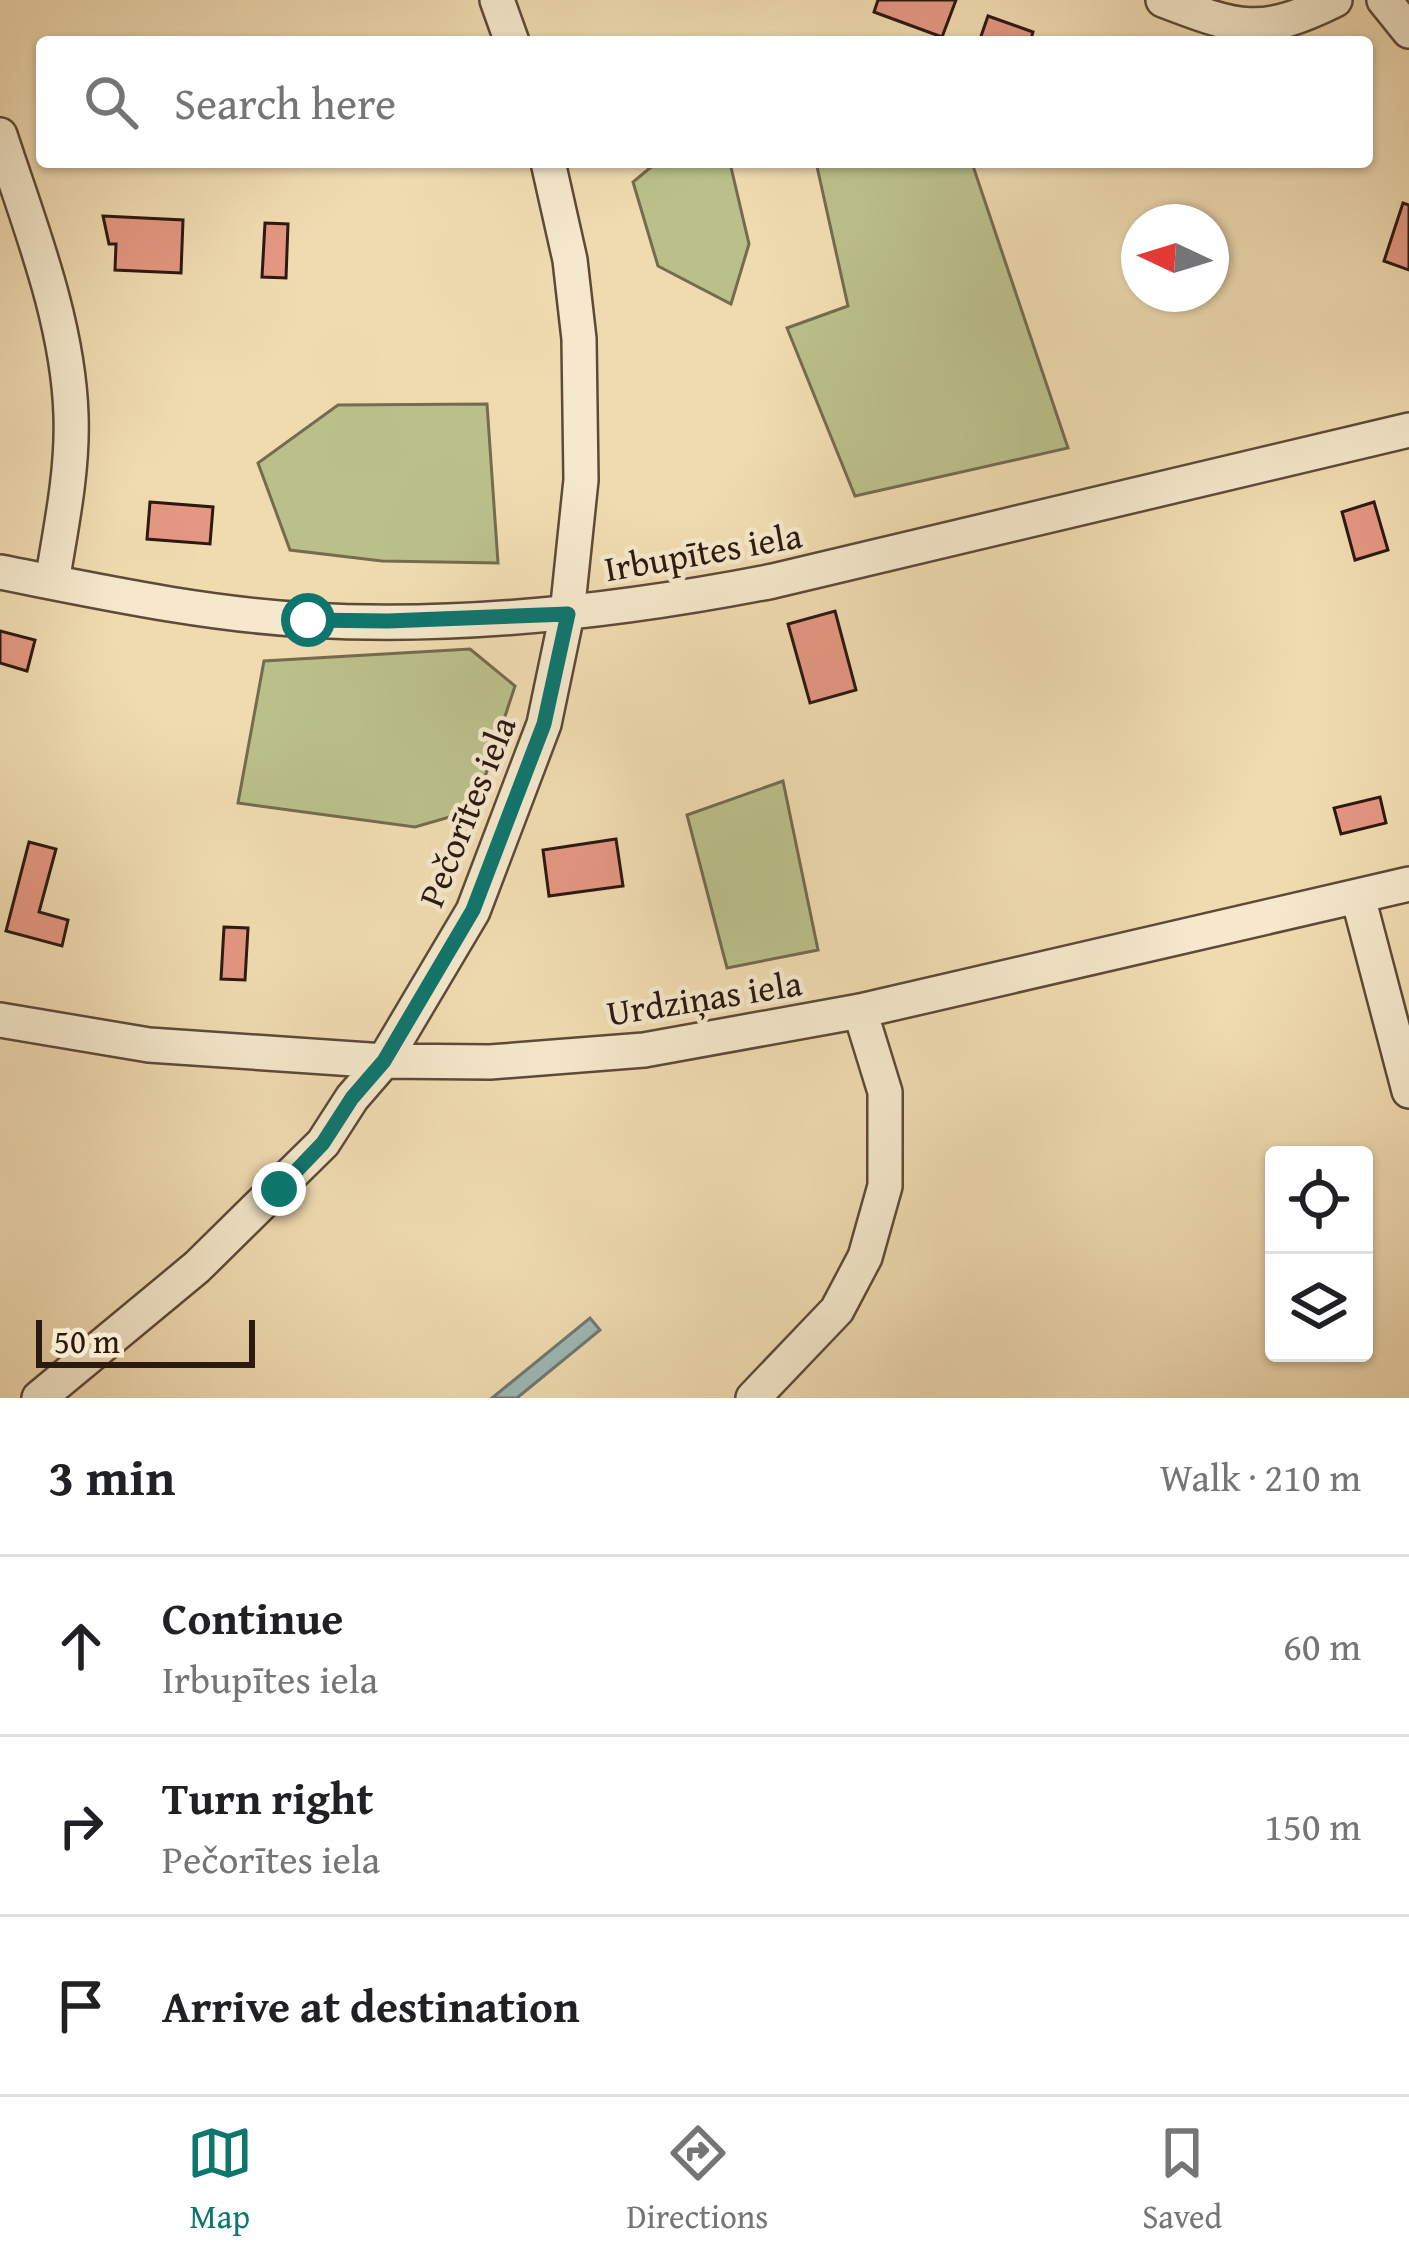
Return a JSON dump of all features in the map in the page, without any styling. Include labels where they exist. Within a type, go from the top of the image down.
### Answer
[{"type":"street","points":[[497,0],[510,36]]},
{"type":"street","points":[[1163,0],[1215,20],[1260,27],[1298,18],[1335,0]]},
{"type":"street","points":[[1384,0],[1409,32]]},
{"type":"street","points":[[0,135],[53,306],[68,381],[67,490],[52,582]]},
{"type":"street","name":"Pečorītes iela","points":[[38,1398],[196,1267],[323,1143],[384,1061],[473,910],[544,724],[568,614],[581,480],[582,409],[570,260],[549,168]]},
{"type":"street","name":"Irbupītes iela","points":[[0,572],[197,609],[308,620],[568,614],[674,600],[772,580],[1409,430]]},
{"type":"street","name":"Urdziņas iela","points":[[0,1020],[149,1045],[384,1061],[490,1062],[644,1050],[860,1011],[1409,884]]},
{"type":"street","points":[[1358,897],[1409,1091]]},
{"type":"street","points":[[753,1398],[837,1310],[865,1257],[885,1186],[885,1092],[860,1011]]},
{"type":"green space","points":[[650,168],[731,168],[749,244],[731,304],[658,266],[633,182]]},
{"type":"green space","points":[[817,168],[974,168],[1068,448],[855,496],[787,328],[848,306]]},
{"type":"green space","points":[[487,404],[498,563],[382,561],[290,550],[258,463],[338,405]]},
{"type":"green space","points":[[470,649],[515,686],[474,810],[415,827],[238,803],[264,661]]},
{"type":"green space","points":[[783,781],[818,950],[727,968],[687,815]]},
{"type":"water","points":[[590,1318],[600,1330],[517,1398],[492,1398]]},
{"type":"building","points":[[878,0],[956,0],[942,36],[874,12]]},
{"type":"building","points":[[988,16],[1033,32],[1032,36],[981,36]]},
{"type":"building","points":[[1403,203],[1409,205],[1409,270],[1384,261]]},
{"type":"building","points":[[103,216],[183,220],[181,273],[115,270],[116,244],[109,244]]},
{"type":"building","points":[[265,223],[288,224],[286,278],[262,277]]},
{"type":"building","points":[[150,502],[213,507],[210,544],[147,539]]},
{"type":"building","points":[[1374,502],[1388,550],[1355,560],[1342,512]]},
{"type":"building","points":[[835,611],[856,690],[810,703],[788,624]]},
{"type":"building","points":[[0,631],[35,640],[27,671],[0,663]]},
{"type":"building","points":[[1380,797],[1386,823],[1341,834],[1334,808]]},
{"type":"building","points":[[616,839],[623,886],[549,896],[543,850]]},
{"type":"building","points":[[29,842],[56,849],[39,912],[68,920],[62,946],[6,931]]},
{"type":"building","points":[[224,927],[248,928],[245,980],[221,979]]},
{"type":"route","points":[[279,1189],[323,1143],[384,1061],[473,910],[544,724],[568,614],[308,620]]}]
